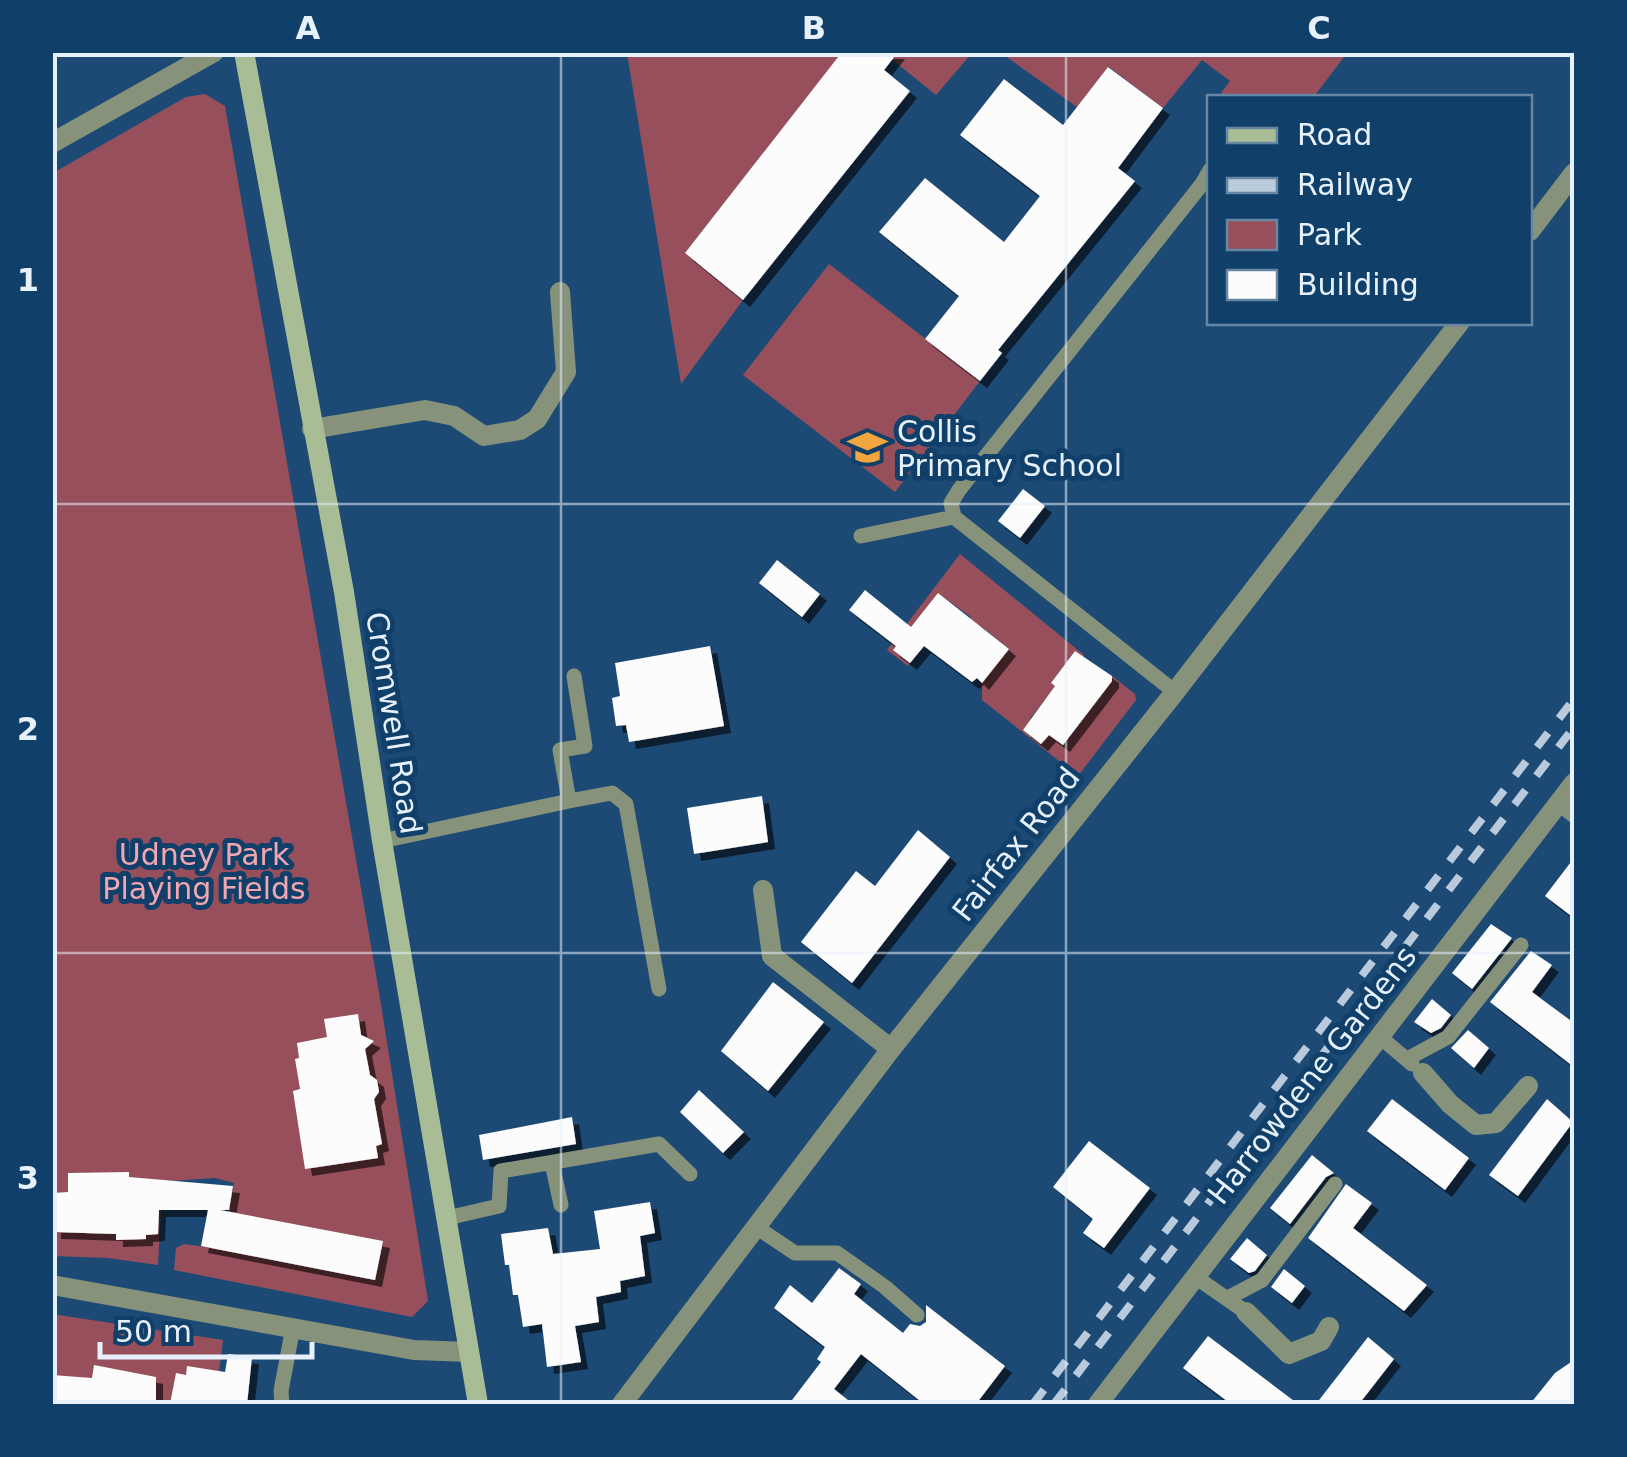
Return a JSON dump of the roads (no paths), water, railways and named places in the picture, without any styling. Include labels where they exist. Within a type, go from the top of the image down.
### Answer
[{"type":"main road","name":"Cromwell Road","points":[[244,52],[344,592],[382,841],[478,1404]]},
{"type":"street","points":[[52,143],[214,52]]},
{"type":"street","points":[[1532,228],[1574,172]]},
{"type":"street","points":[[312,429],[425,410],[454,416],[484,436],[520,430],[536,419],[566,372],[560,292]]},
{"type":"street","name":"Fairfax Road","points":[[622,1404],[891,1050],[1175,692],[1458,325]]},
{"type":"street","name":"Harrowdene Gardens","points":[[1098,1404],[1380,1037],[1566,810],[1574,783]]},
{"type":"street","points":[[763,890],[772,956],[891,1050]]},
{"type":"street","points":[[1415,1066],[1476,1125],[1496,1123],[1528,1086]]},
{"type":"street","points":[[52,1284],[414,1350],[468,1352]]},
{"type":"street","points":[[1246,1312],[1289,1354],[1321,1341],[1329,1326]]},
{"type":"lane","points":[[1175,692],[954,517],[951,503],[1207,175]]},
{"type":"lane","points":[[861,536],[954,517]]},
{"type":"lane","points":[[568,800],[560,750],[585,746],[574,676]]},
{"type":"lane","points":[[382,841],[612,793],[626,804],[659,990]]},
{"type":"lane","points":[[1380,1037],[1415,1066],[1448,1037],[1521,944]]},
{"type":"lane","points":[[447,1218],[499,1206],[501,1171],[659,1144],[690,1174]]},
{"type":"lane","points":[[552,1163],[560,1205]]},
{"type":"lane","points":[[1228,1298],[1262,1280],[1335,1184]]},
{"type":"lane","points":[[756,1226],[794,1253],[837,1253],[917,1314]]},
{"type":"lane","points":[[1194,1276],[1246,1312]]},
{"type":"lane","points":[[282,1404],[293,1327]]},
{"type":"railway","points":[[1033,1404],[1574,699]]},
{"type":"railway","points":[[1054,1404],[1574,727]]},
{"type":"place","name":"Collis Primary School","points":[[867,448]]},
{"type":"park label","name":"Udney Park Playing Fields","points":[[204,871]]}]
